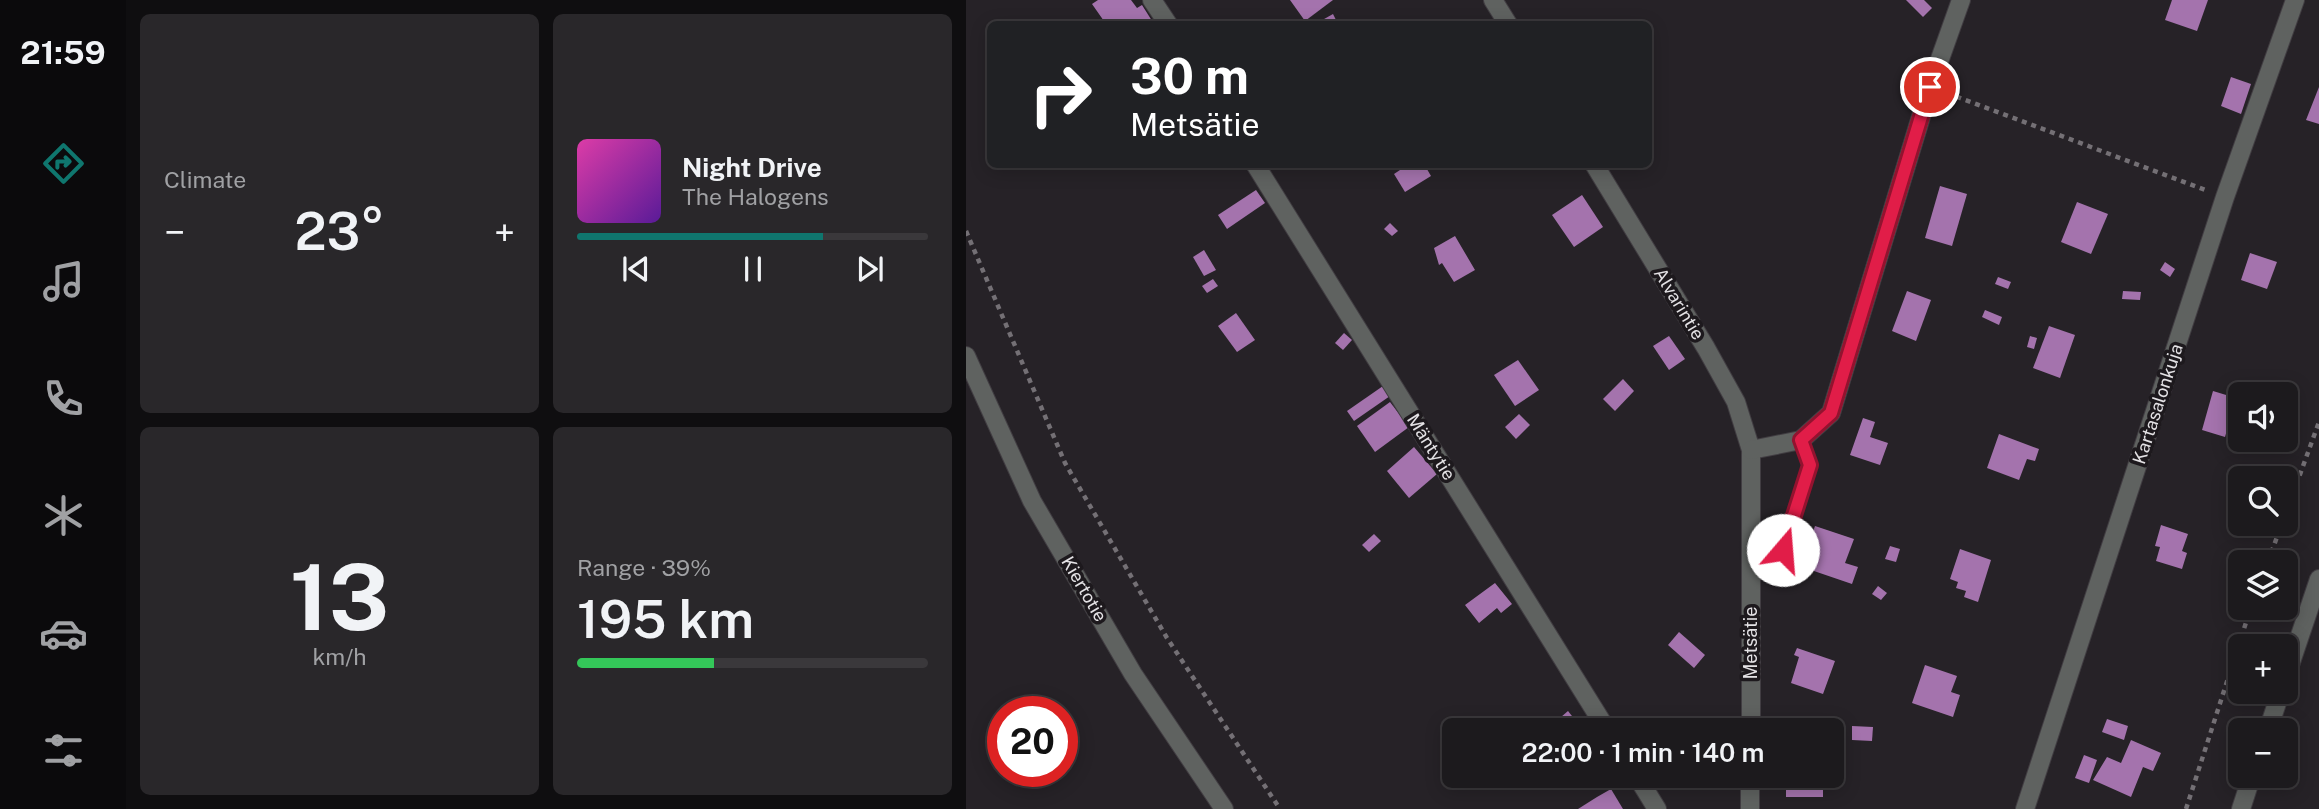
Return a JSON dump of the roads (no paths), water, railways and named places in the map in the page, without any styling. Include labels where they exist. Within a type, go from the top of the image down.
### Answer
[{"type":"street","points":[[1152,0],[1166,21]]},
{"type":"street","points":[[1493,0],[1506,21]]},
{"type":"street","points":[[1751,450],[1801,440],[1831,413],[1930,87],[1961,0]]},
{"type":"street","name":"Kartasalonkuja","points":[[2025,809],[2225,197],[2295,0]]},
{"type":"street","name":"Mäntytie","points":[[1257,168],[1600,718]]},
{"type":"street","name":"Alvarintie","points":[[1596,168],[1706,348],[1735,402],[1751,450]]},
{"type":"street","name":"Kiertotie","points":[[966,356],[1032,500],[1133,674],[1224,809]]},
{"type":"street","name":"Metsätie","points":[[1751,450],[1751,718]]},
{"type":"street","points":[[2298,641],[2319,579]]},
{"type":"street","points":[[1644,788],[1657,809]]},
{"type":"street","points":[[1750,788],[1750,809]]},
{"type":"street","points":[[2241,809],[2248,788]]},
{"type":"lane","points":[[1783,550],[1810,465],[1801,440]]}]
